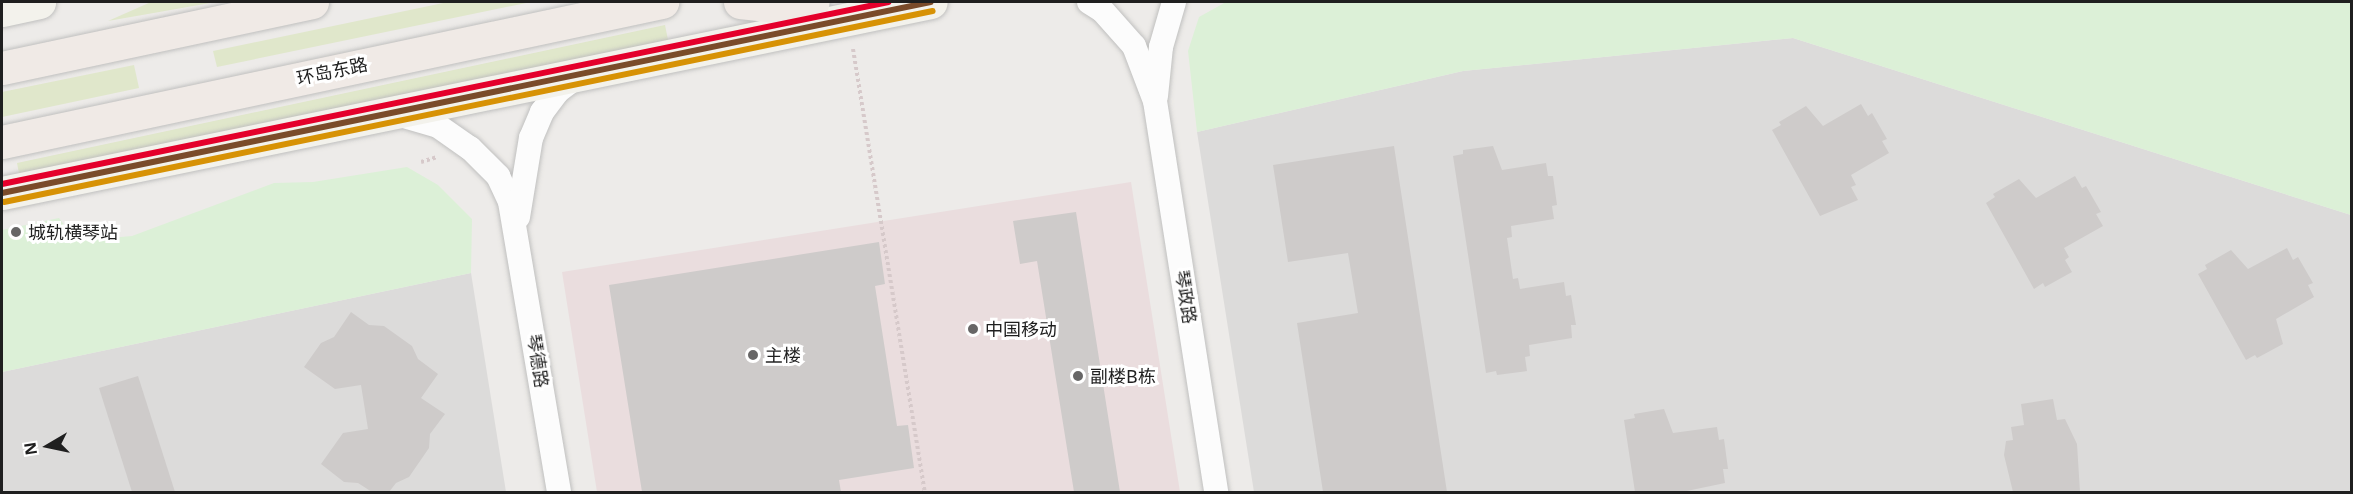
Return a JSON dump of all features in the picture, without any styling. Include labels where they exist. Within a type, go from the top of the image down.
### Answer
[{"type":"main road","points":[[2,4],[7,2]]},
{"type":"main road","points":[[2,10],[39,2]]},
{"type":"main road","points":[[2,68],[312,2]]},
{"type":"main road","name":"环岛东路","points":[[2,142],[662,2]]},
{"type":"main road","points":[[740,2],[784,8],[813,2]]},
{"type":"main road","points":[[2,194],[931,2]]},
{"type":"street","points":[[1089,2],[1102,10],[1134,46],[1155,101]]},
{"type":"street","points":[[1155,101],[1161,47],[1174,2]]},
{"type":"street","name":"琴德路","points":[[517,229],[531,138],[542,112],[558,91],[581,73]]},
{"type":"street","name":"琴政路","points":[[1155,101],[1216,492]]},
{"type":"street","name":"琴德路","points":[[387,113],[438,126],[470,148],[498,176],[517,229],[559,492]]},
{"type":"path","points":[[846,19],[925,492]]},
{"type":"path","points":[[421,162],[445,155]]},
{"type":"shaded area","points":[[1793,38],[2351,215],[2351,492],[1254,492],[1197,132],[1463,71]]},
{"type":"shaded area","points":[[1131,182],[1180,492],[597,492],[562,272]]},
{"type":"shaded area","points":[[471,273],[506,492],[2,492],[2,372]]},
{"type":"green space","points":[[151,2],[216,2],[108,21]]},
{"type":"green space","points":[[448,2],[531,2],[217,67],[213,51]]},
{"type":"green space","points":[[1226,2],[2351,2],[2351,215],[1793,38],[1463,71],[1197,132],[1188,51],[1199,17]]},
{"type":"green space","points":[[665,25],[668,40],[20,178],[17,163]]},
{"type":"green space","points":[[134,65],[139,88],[2,117],[2,92]]},
{"type":"green space","points":[[407,167],[438,185],[472,219],[471,273],[2,372],[2,230],[59,218],[76,241],[132,236],[274,183],[313,182]]},
{"type":"building","points":[[1861,104],[1868,116],[1872,113],[1887,139],[1882,141],[1889,153],[1851,175],[1856,185],[1851,187],[1858,200],[1820,216],[1772,130],[1781,125],[1779,122],[1806,106],[1823,126]]},
{"type":"building","points":[[1394,146],[1447,492],[1323,492],[1297,323],[1358,313],[1348,253],[1288,262],[1273,165]]},
{"type":"building","points":[[1493,146],[1502,170],[1546,163],[1548,176],[1553,176],[1557,205],[1552,206],[1554,219],[1511,226],[1512,237],[1507,238],[1513,279],[1518,278],[1520,289],[1564,282],[1566,296],[1571,295],[1576,325],[1571,325],[1572,338],[1529,345],[1530,356],[1525,357],[1527,371],[1497,375],[1496,371],[1486,373],[1453,156],[1463,154],[1463,150]]},
{"type":"building","points":[[2075,176],[2082,188],[2086,186],[2101,212],[2096,214],[2103,226],[2064,248],[2069,257],[2065,260],[2072,272],[2045,287],[2043,283],[2034,289],[1986,203],[1995,197],[1993,194],[2019,179],[2036,198]]},
{"type":"building","name":"副楼B栋","points":[[1076,212],[1120,492],[1074,492],[1037,261],[1020,264],[1013,221]]},
{"type":"building","name":"主楼","points":[[879,242],[885,284],[875,286],[897,426],[908,425],[914,468],[839,480],[841,492],[642,492],[609,285]]},
{"type":"building","points":[[2287,248],[2293,260],[2298,257],[2313,283],[2308,285],[2314,297],[2276,319],[2283,344],[2257,358],[2255,355],[2246,360],[2198,274],[2207,269],[2205,265],[2231,250],[2248,269]]},
{"type":"building","points":[[351,312],[369,325],[384,326],[412,346],[418,359],[438,374],[421,398],[445,414],[430,434],[429,448],[409,477],[396,483],[389,492],[372,492],[358,483],[344,482],[321,464],[343,433],[368,429],[361,385],[335,389],[304,367],[321,343],[334,337]]},
{"type":"building","points":[[138,376],[175,492],[132,492],[99,388]]},
{"type":"building","points":[[2053,399],[2057,420],[2065,419],[2077,444],[2080,492],[2013,492],[2004,455],[2006,441],[2013,440],[2011,427],[2024,425],[2021,404]]},
{"type":"building","points":[[1664,409],[1673,433],[1717,427],[1719,440],[1724,439],[1728,469],[1723,469],[1725,483],[1682,492],[1635,492],[1624,420],[1635,418],[1634,414]]},
{"type":"transit line","points":[[2,184],[889,2]]},
{"type":"transit line","points":[[2,193],[931,2]]},
{"type":"transit line","points":[[4,202],[933,11]]},
{"type":"place","name":"城轨横琴站","points":[[16,232]]},
{"type":"place","name":"中国移动","points":[[973,329]]},
{"type":"place","name":"主楼","points":[[753,355]]},
{"type":"place","name":"副楼B栋","points":[[1078,376]]}]
